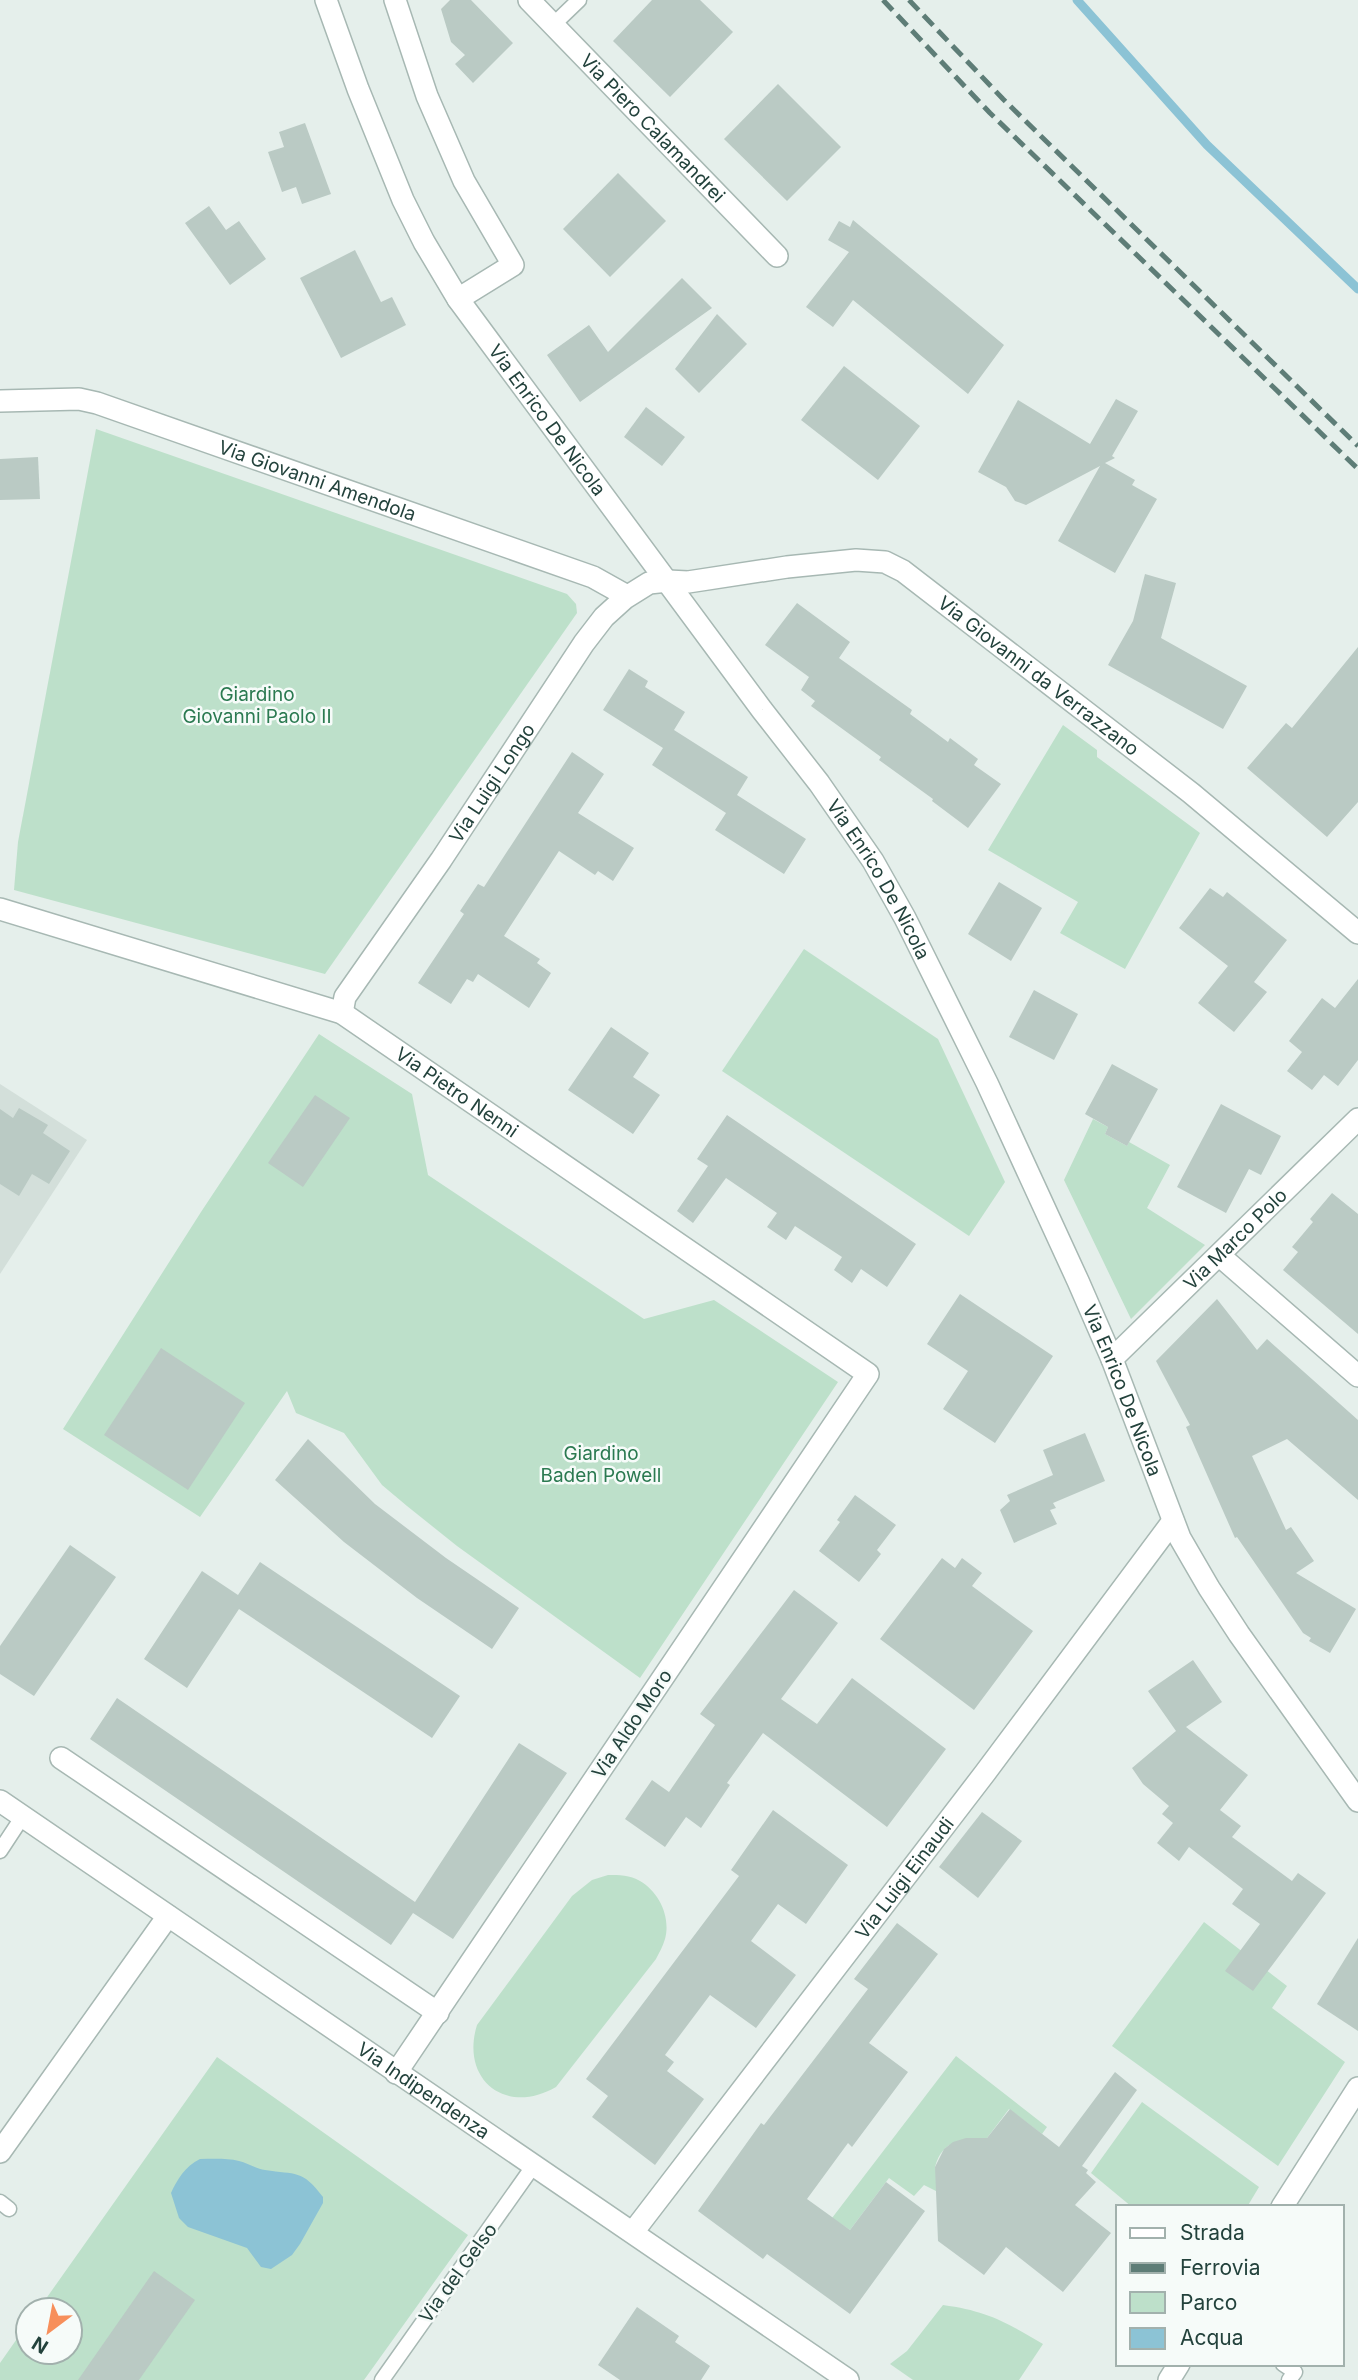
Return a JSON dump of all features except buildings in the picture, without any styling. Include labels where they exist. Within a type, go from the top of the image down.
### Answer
[{"type":"street","name":"Via Enrico De Nicola","points":[[326,0],[358,89],[403,200],[458,299],[819,783],[858,838],[895,899],[987,1083],[1112,1359],[1172,1521],[1209,1588],[1239,1634],[1358,1801]]},
{"type":"street","points":[[395,0],[428,96],[464,181],[513,265],[458,299]]},
{"type":"street","name":"Via Piero Calamandrei","points":[[529,0],[777,256]]},
{"type":"street","name":"Via Giovanni Amendola","points":[[0,401],[79,399],[97,403],[593,577],[627,596]]},
{"type":"street","name":"Via Giovanni da Verrazzano","points":[[668,581],[688,582],[856,560],[894,565],[1058,687],[1191,793],[1358,933]]},
{"type":"street","name":"Via Luigi Longo","points":[[342,1013],[345,997],[441,860],[584,643],[604,617],[627,596],[649,583],[668,581]]},
{"type":"street","name":"Via Pietro Nenni","points":[[0,909],[342,1013],[868,1374]]},
{"type":"street","name":"Via Marco Polo","points":[[1112,1359],[1358,1119]]},
{"type":"street","points":[[1220,1256],[1358,1376]]},
{"type":"street","name":"Via Aldo Moro","points":[[396,2073],[868,1374]]},
{"type":"street","name":"Via Luigi Einaudi","points":[[634,2232],[985,1773],[1172,1521]]},
{"type":"street","points":[[61,1758],[438,2013]]},
{"type":"street","name":"Via Indipendenza","points":[[0,1801],[848,2380]]},
{"type":"street","points":[[0,2152],[168,1916]]},
{"type":"street","points":[[1283,2205],[1358,2088]]},
{"type":"lane","points":[[553,25],[579,0]]},
{"type":"lane","points":[[0,1851],[23,1816]]},
{"type":"lane","name":"Via del Gelso","points":[[382,2380],[534,2165]]},
{"type":"lane","points":[[1289,2372],[1307,2380]]},
{"type":"shaded area","points":[[0,1084],[87,1140],[0,1274]]},
{"type":"green space","name":"Giardino Giovanni Paolo II","points":[[96,429],[567,594],[576,604],[577,613],[325,974],[14,890],[18,842]]},
{"type":"green space","points":[[1063,725],[1097,750],[1097,757],[1200,833],[1125,969],[1060,933],[1078,902],[988,850]]},
{"type":"green space","points":[[804,949],[938,1039],[1005,1182],[969,1236],[722,1071]]},
{"type":"green space","name":"Giardino Baden Powell","points":[[319,1034],[412,1094],[428,1175],[644,1319],[714,1300],[838,1382],[640,1678],[457,1546],[407,1506],[382,1485],[344,1433],[296,1413],[287,1391],[200,1517],[63,1429],[201,1212]]},
{"type":"green space","points":[[1093,1119],[1108,1127],[1105,1134],[1127,1146],[1129,1142],[1170,1165],[1147,1208],[1205,1245],[1131,1319],[1064,1180]]},
{"type":"green space","points":[[608,1875],[636,1879],[658,1898],[665,1914],[666,1931],[656,1959],[556,2087],[538,2095],[520,2097],[505,2095],[491,2088],[481,2076],[475,2062],[473,2045],[477,2025],[572,1896],[592,1880]]},
{"type":"green space","points":[[1204,1922],[1287,1986],[1272,2008],[1345,2062],[1278,2166],[1112,2046]]},
{"type":"green space","points":[[956,2056],[1047,2127],[1042,2134],[1009,2109],[987,2138],[955,2143],[943,2151],[935,2167],[944,2195],[924,2185],[914,2196],[889,2178],[850,2230],[832,2218]]},
{"type":"green space","points":[[217,2057],[468,2235],[364,2380],[0,2380],[0,2363],[14,2343],[14,2366],[84,2366],[84,2296],[48,2296]]},
{"type":"green space","points":[[1142,2102],[1259,2187],[1248,2205],[1130,2205],[1091,2173]]},
{"type":"green space","points":[[943,2305],[996,2318],[1043,2344],[1019,2380],[913,2380],[890,2364],[907,2351]]},
{"type":"water","points":[[200,2159],[234,2160],[262,2169],[291,2173],[304,2177],[316,2188],[323,2197],[323,2203],[292,2255],[271,2269],[261,2267],[247,2248],[188,2227],[179,2218],[171,2193],[186,2169]]},
{"type":"waterway","points":[[1077,0],[1207,145],[1358,289]]},
{"type":"railway","points":[[883,0],[990,113],[1358,469]]},
{"type":"railway","points":[[909,0],[1003,99],[1358,446]]}]
